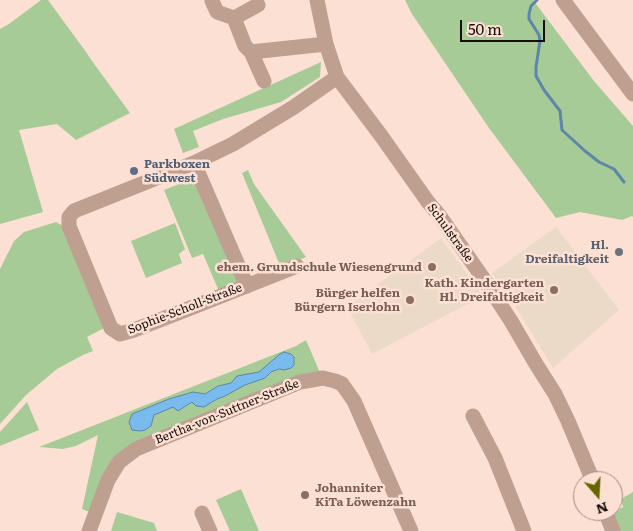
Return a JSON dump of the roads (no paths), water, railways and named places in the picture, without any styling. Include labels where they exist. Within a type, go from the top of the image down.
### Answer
[{"type":"street","name":"Schulstraße","points":[[317,0],[326,44],[337,77],[484,278],[555,394],[589,471]]},
{"type":"street","points":[[563,0],[633,94]]},
{"type":"street","points":[[212,1],[217,12],[234,18],[258,5]]},
{"type":"street","points":[[234,18],[245,46],[251,52],[264,80]]},
{"type":"street","points":[[251,52],[326,44]]},
{"type":"street","name":"Sophie-Scholl-Straße","points":[[297,266],[120,334],[111,328],[69,226],[69,217],[74,211],[233,144],[294,107],[337,77]]},
{"type":"street","name":"Sophie-Scholl-Straße","points":[[194,162],[247,286]]},
{"type":"street","name":"Bertha-von-Suttner-Straße","points":[[89,531],[108,480],[119,462],[136,449],[300,382],[323,378],[342,384],[354,401],[411,531]]},
{"type":"street","points":[[473,416],[495,458],[524,531]]},
{"type":"street","points":[[202,513],[210,531]]},
{"type":"water","points":[[284,352],[294,357],[294,365],[291,368],[271,372],[265,378],[245,385],[204,407],[196,406],[192,402],[178,411],[173,407],[154,415],[151,426],[145,430],[132,430],[129,422],[132,414],[169,399],[193,392],[205,394],[218,386],[231,383],[237,376],[259,372]]},
{"type":"waterway","points":[[537,0],[531,6],[529,14],[529,19],[539,35],[540,41],[536,76],[560,111],[562,130],[599,162],[614,169],[624,182]]},
{"type":"place","name":"Parkboxen Südwest","points":[[134,171]]},
{"type":"place","name":"Hl. Dreifaltigkeit","points":[[619,252]]},
{"type":"place","name":"ehem. Grundschule Wiesengrund","points":[[432,267]]},
{"type":"place","name":"Kath. Kindergarten Hl. Dreifaltigkeit","points":[[554,290]]},
{"type":"place","name":"Bürger helfen Bürgern Iserlohn","points":[[410,300]]},
{"type":"place","name":"Johanniter KiTa Löwenzahn","points":[[305,495]]}]
